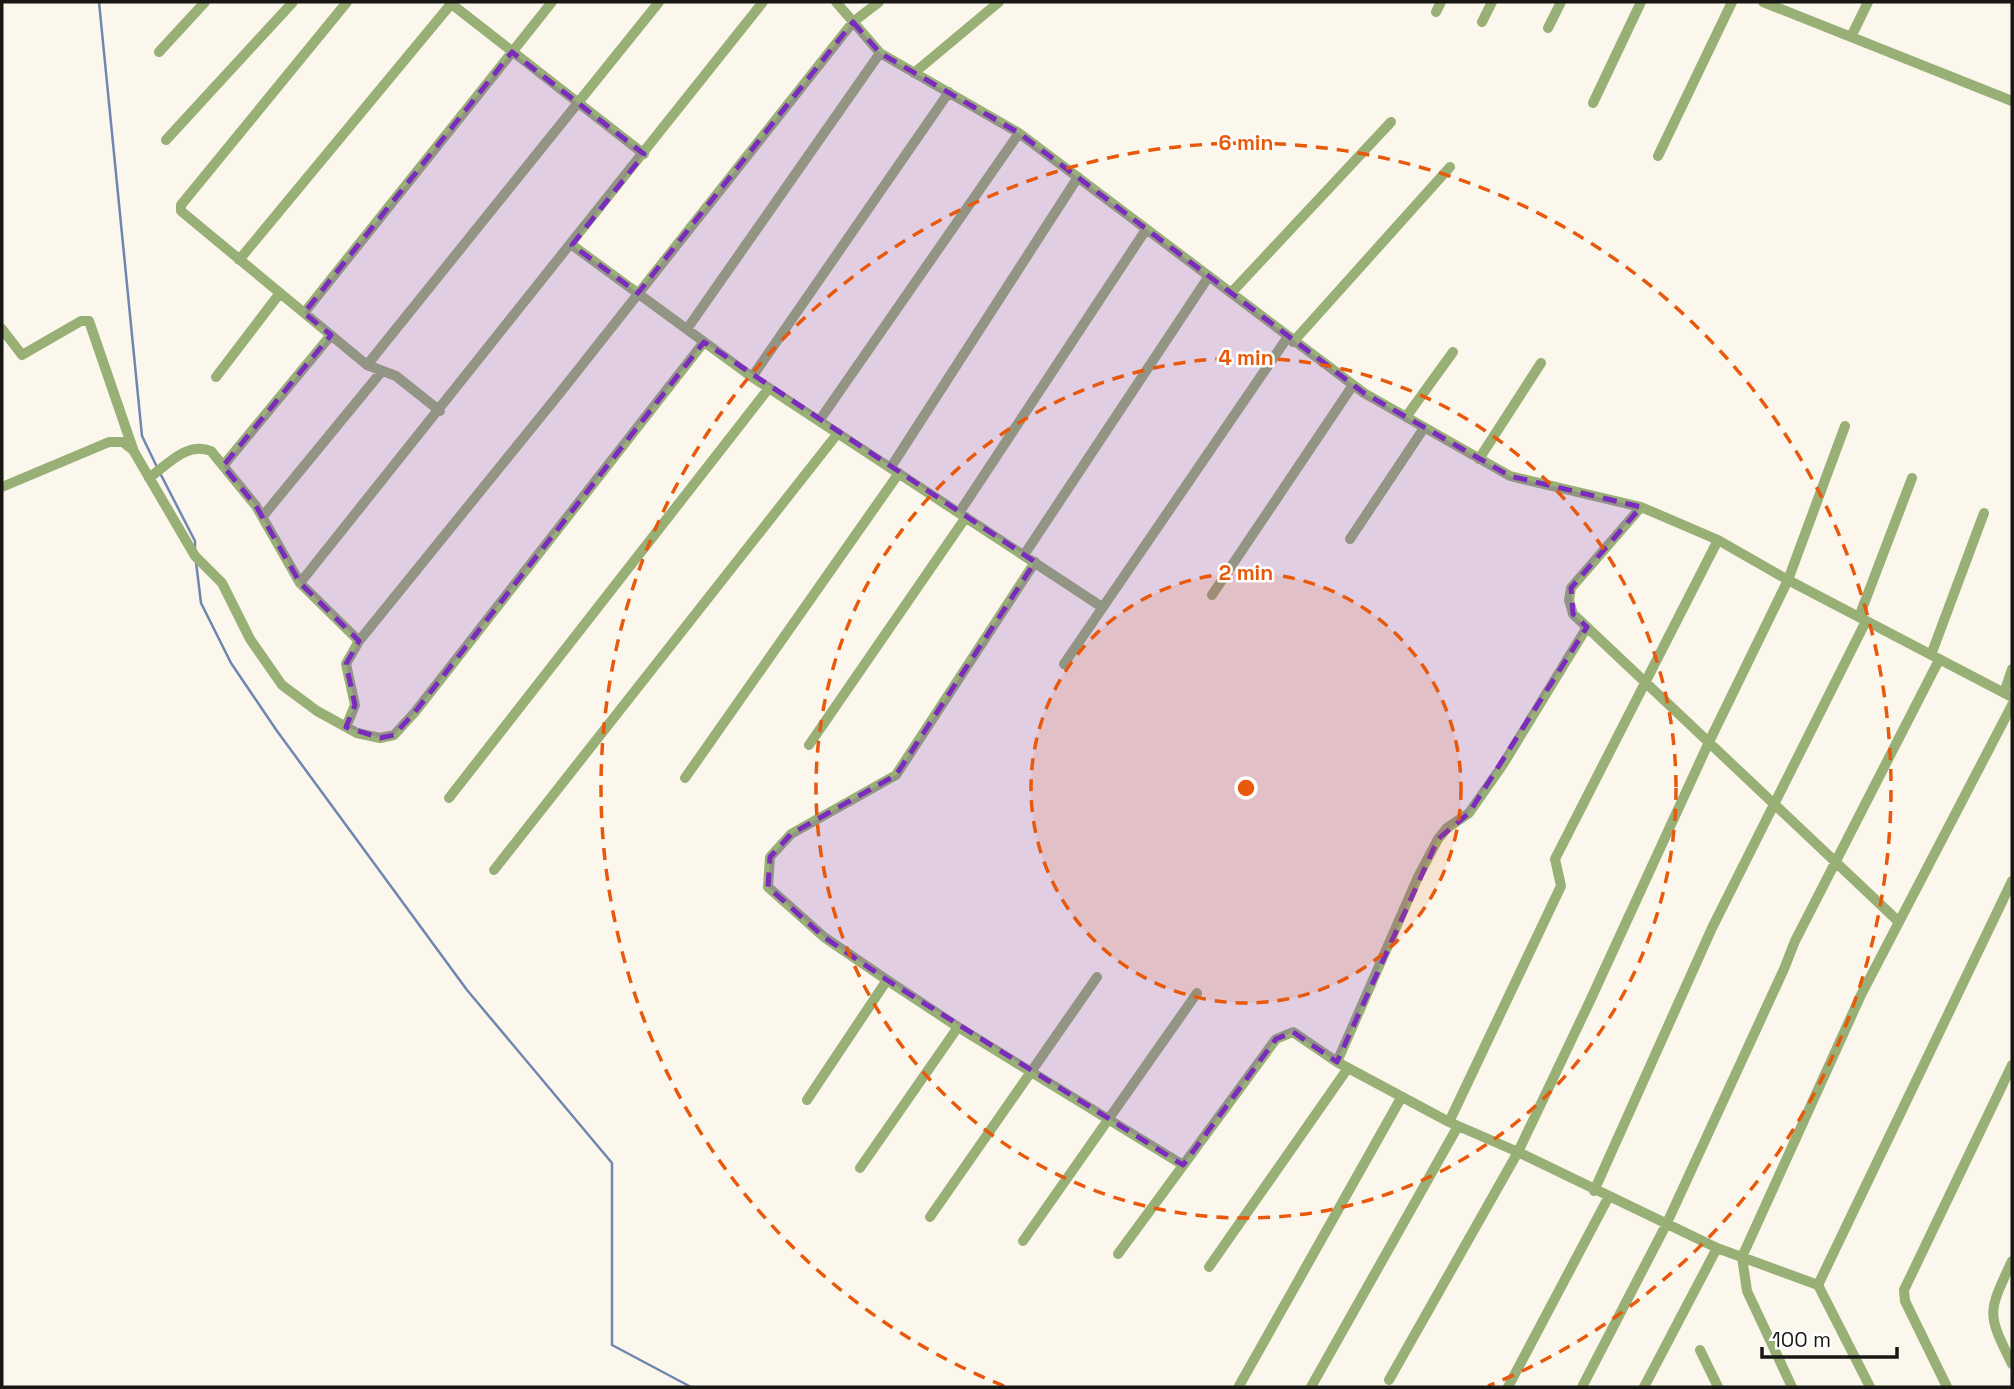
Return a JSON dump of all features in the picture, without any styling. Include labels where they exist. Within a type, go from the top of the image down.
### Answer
[{"type":"street","points":[[159,52],[205,2]]},
{"type":"street","points":[[166,140],[293,2]]},
{"type":"street","points":[[347,2],[181,205],[184,215],[367,365],[396,376],[440,411]]},
{"type":"street","points":[[304,313],[552,2]]},
{"type":"street","points":[[367,365],[659,2]]},
{"type":"street","points":[[300,583],[440,411],[763,2]]},
{"type":"street","points":[[836,2],[880,53],[1019,133],[1290,340],[1353,385],[1424,428],[1510,476],[1641,507],[1718,540],[1788,580],[2008,695],[2012,669]]},
{"type":"street","points":[[346,727],[355,705],[345,664],[359,641],[853,22],[879,2]]},
{"type":"street","points":[[914,73],[999,2]]},
{"type":"street","points":[[1436,12],[1441,2]]},
{"type":"street","points":[[1482,22],[1492,2]]},
{"type":"street","points":[[1548,28],[1561,2]]},
{"type":"street","points":[[1593,103],[1641,2]]},
{"type":"street","points":[[1658,156],[1732,2]]},
{"type":"street","points":[[1763,2],[1776,4],[1851,37],[2011,98]]},
{"type":"street","points":[[1851,37],[1868,2]]},
{"type":"street","points":[[239,260],[450,3],[644,154]]},
{"type":"street","points":[[687,328],[880,53]]},
{"type":"street","points":[[752,377],[949,92]]},
{"type":"street","points":[[1231,293],[1391,122]]},
{"type":"street","points":[[819,421],[1019,133]]},
{"type":"street","points":[[1064,664],[1290,340],[1450,167]]},
{"type":"street","points":[[685,778],[895,470],[1078,177]]},
{"type":"street","points":[[809,745],[962,515],[1145,231]]},
{"type":"street","points":[[572,245],[752,377],[1102,607]]},
{"type":"street","points":[[1024,555],[1209,276]]},
{"type":"street","points":[[216,377],[280,293]]},
{"type":"street","points":[[2,329],[22,355],[81,321],[89,321],[133,450],[195,556],[222,583],[250,639],[282,685],[317,711],[346,727],[380,738],[394,735],[402,728],[704,342]]},
{"type":"street","points":[[223,466],[331,335]]},
{"type":"street","points":[[1406,417],[1453,352]]},
{"type":"street","points":[[1479,458],[1541,363]]},
{"type":"street","points":[[263,516],[382,371]]},
{"type":"street","points":[[1212,595],[1353,385]]},
{"type":"street","points":[[449,798],[769,388]]},
{"type":"street","points":[[1389,1380],[1518,1152],[1709,742],[1788,580],[1845,426]]},
{"type":"street","points":[[1350,539],[1424,428]]},
{"type":"street","points":[[494,870],[838,433]]},
{"type":"street","points":[[2,487],[109,442],[122,442],[133,450]]},
{"type":"street","points":[[149,478],[190,449],[202,447],[211,451],[263,516],[300,583],[359,641]]},
{"type":"street","points":[[1594,1191],[1712,928],[1774,806],[1863,619],[1912,478]]},
{"type":"street","points":[[1641,507],[1570,588],[1569,600],[1573,614],[1899,922]]},
{"type":"street","points":[[1582,1387],[1666,1225],[1795,941],[1935,658],[1984,513]]},
{"type":"street","points":[[1311,1387],[1454,1124],[1561,886],[1555,859],[1718,540]]},
{"type":"street","points":[[1035,562],[896,775],[791,834],[770,857],[768,887],[824,937],[887,980],[958,1027],[1183,1165]]},
{"type":"street","points":[[1337,1062],[1418,877],[1438,839],[1476,804],[1587,627]]},
{"type":"street","points":[[1791,1387],[1747,1291],[1742,1257],[1861,995],[2012,705]]},
{"type":"street","points":[[1818,1285],[2012,881]]},
{"type":"street","points":[[930,1217],[1097,977]]},
{"type":"street","points":[[807,1100],[887,980]]},
{"type":"street","points":[[1023,1241],[1197,993]]},
{"type":"street","points":[[860,1168],[958,1027]]},
{"type":"street","points":[[1118,1254],[1276,1039],[1293,1032],[1337,1062],[1454,1124],[1717,1248],[1818,1285],[1870,1387]]},
{"type":"street","points":[[1947,1387],[1905,1301],[1904,1290],[2012,1065]]},
{"type":"street","points":[[1209,1267],[1348,1068]]},
{"type":"street","points":[[1238,1386],[1401,1098]]},
{"type":"street","points":[[1508,1387],[1608,1198]]},
{"type":"street","points":[[1644,1387],[1717,1248]]},
{"type":"street","points":[[2012,1261],[1993,1307],[1992,1323],[2012,1364]]},
{"type":"street","points":[[1700,1350],[1718,1387]]},
{"type":"highlighted area","points":[[853,22],[880,53],[1019,133],[1364,393],[1510,476],[1641,507],[1571,588],[1573,614],[1587,627],[1469,813],[1438,839],[1337,1062],[1293,1032],[1276,1039],[1183,1165],[887,980],[824,937],[768,887],[770,857],[791,834],[896,775],[1035,562],[704,342],[415,712],[394,735],[380,738],[346,727],[355,705],[346,664],[359,641],[300,583],[256,506],[223,466],[331,335],[304,313],[512,52],[644,154],[572,245],[638,293]]},
{"type":"waterway","points":[[99,2],[142,436],[157,467]]},
{"type":"waterway","points":[[160,473],[195,541],[195,549]]},
{"type":"waterway","points":[[196,562],[201,603],[231,663],[277,731],[467,990],[612,1163],[612,1345],[691,1387]]}]
